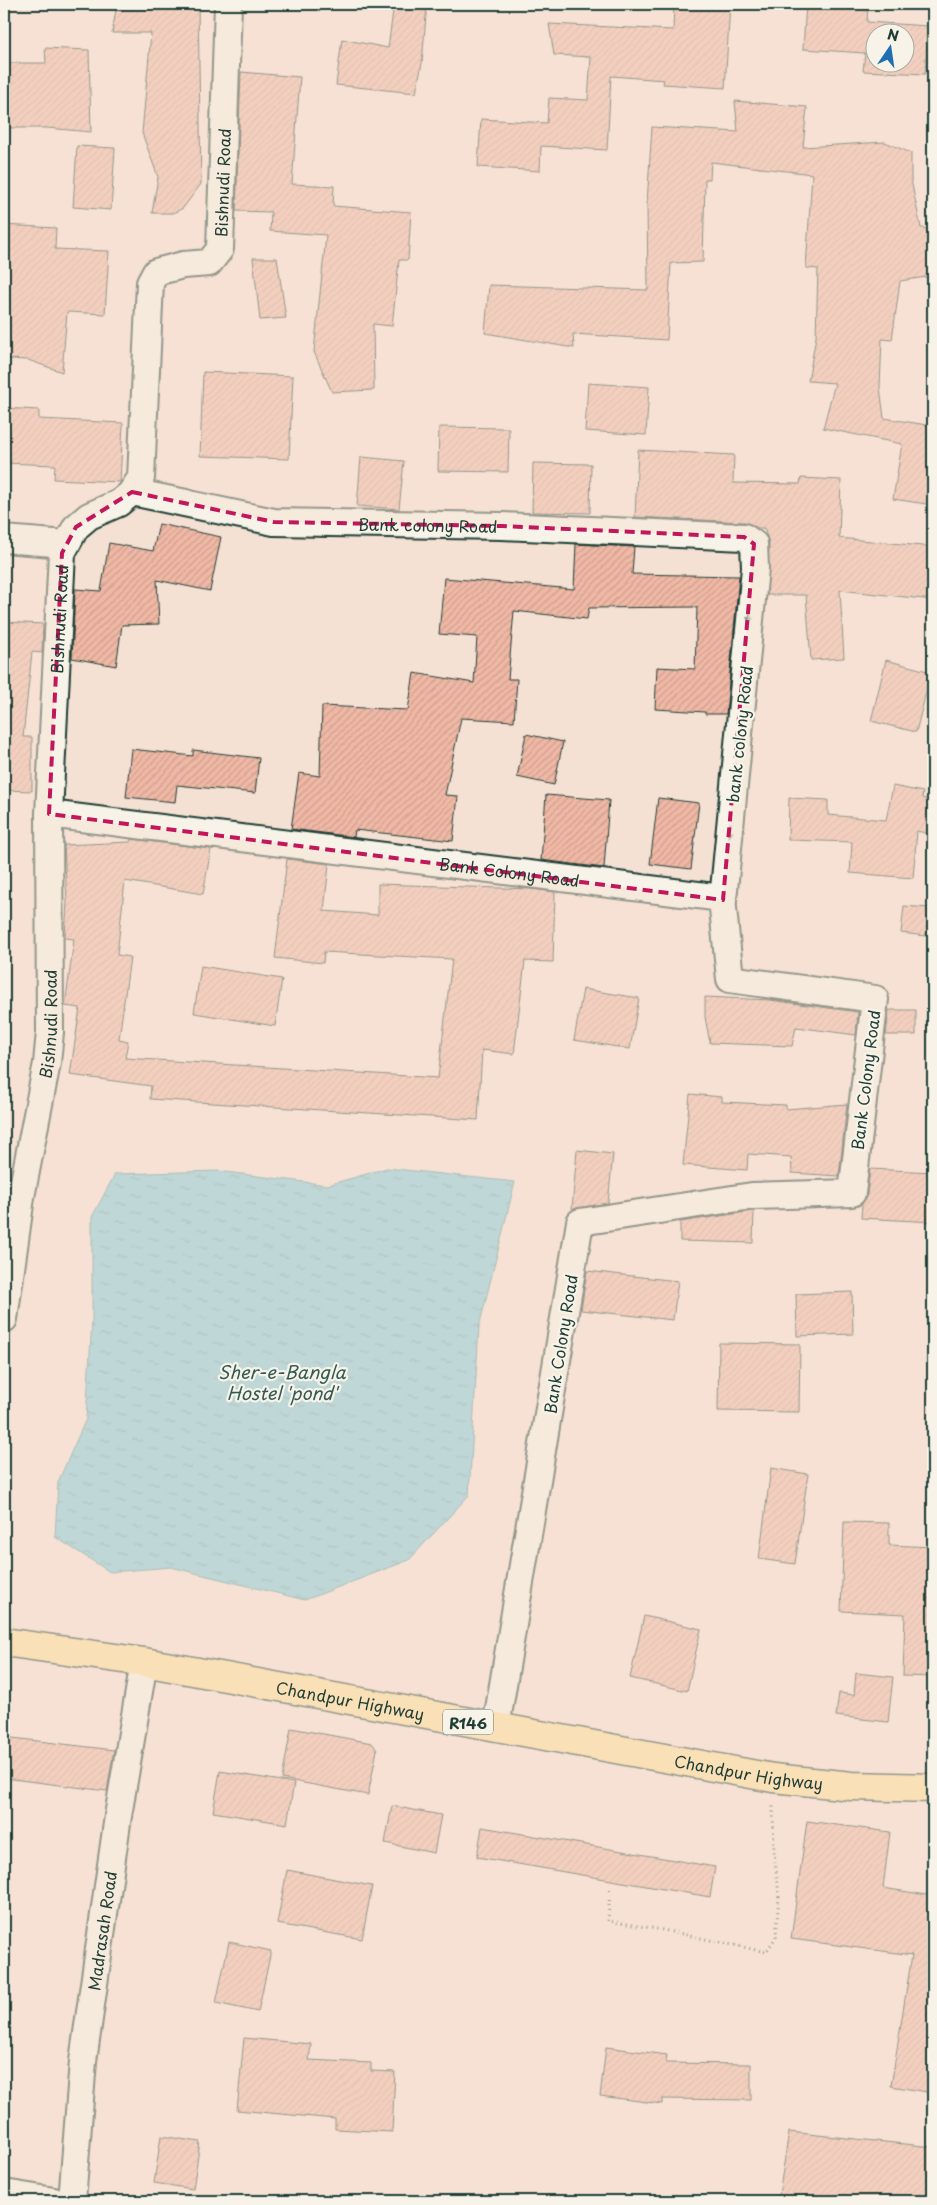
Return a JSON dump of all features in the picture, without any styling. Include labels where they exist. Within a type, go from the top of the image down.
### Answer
[{"type":"main road","name":"Chandpur Highway","points":[[4,1642],[144,1662],[773,1778],[852,1786],[933,1788]]},
{"type":"street","name":"Bishnudi Road","points":[[4,1319],[21,1197],[47,1063],[50,1032],[49,814],[62,553],[76,527],[89,516],[119,503],[132,492],[141,478],[143,468],[150,283],[156,272],[182,265],[208,263],[220,249],[228,4]]},
{"type":"street","points":[[132,492],[186,504]]},
{"type":"street","name":"Bank colony Road","points":[[132,492],[274,522],[502,526],[744,537],[754,544],[755,568]]},
{"type":"street","points":[[4,539],[66,544]]},
{"type":"street","name":"bank colony Road","points":[[723,900],[755,568]]},
{"type":"street","name":"Bank Colony Road","points":[[49,814],[722,898],[730,979],[875,999],[852,1193],[752,1196],[580,1222],[496,1727]]},
{"type":"street","name":"Madrasah Road","points":[[72,2201],[83,2061],[118,1816],[144,1662]]},
{"type":"street","points":[[4,2193],[54,2201]]},
{"type":"path","points":[[610,1890],[608,1921],[663,1930],[766,1952],[776,1937],[779,1895],[774,1852],[773,1778]]},
{"type":"highlighted area","points":[[132,492],[274,522],[502,526],[744,537],[754,544],[723,900],[49,814],[62,553],[76,527]]},
{"type":"water","name":"Sher-e-Bangla Hostel 'pond'","points":[[387,1168],[515,1182],[479,1327],[469,1495],[409,1560],[305,1600],[171,1567],[110,1572],[55,1537],[58,1482],[86,1419],[92,1319],[92,1217],[115,1174],[218,1171],[328,1185]]},
{"type":"building","points":[[117,4],[198,4],[201,184],[183,208],[173,213],[152,213],[158,177],[142,133],[151,33],[112,33]]},
{"type":"building","points":[[394,4],[427,4],[422,63],[416,93],[336,85],[342,39],[388,48]]},
{"type":"building","points":[[674,4],[730,4],[725,88],[663,84],[664,80],[611,76],[607,150],[541,146],[540,171],[478,167],[481,119],[547,123],[549,98],[588,100],[591,57],[554,55],[549,24],[673,30]]},
{"type":"building","points":[[806,4],[868,5],[867,22],[864,22],[864,53],[803,49]]},
{"type":"building","points":[[914,25],[928,26],[925,74],[884,72],[914,72]]},
{"type":"building","points":[[45,48],[89,50],[91,132],[47,128],[4,128],[4,63],[46,63]]},
{"type":"building","points":[[241,72],[300,77],[292,184],[334,186],[333,206],[411,212],[408,260],[399,260],[392,326],[373,324],[374,390],[332,392],[314,352],[326,235],[270,231],[271,212],[236,211]]},
{"type":"building","points":[[735,101],[807,107],[803,147],[885,142],[911,153],[911,180],[921,228],[933,229],[933,276],[900,281],[892,340],[882,339],[880,387],[884,418],[933,426],[933,505],[893,499],[902,444],[823,428],[835,383],[808,381],[816,337],[818,269],[806,268],[812,174],[711,162],[710,179],[705,179],[703,262],[671,263],[667,340],[573,334],[574,348],[485,333],[489,285],[648,290],[647,203],[652,127],[738,132]]},
{"type":"building","points":[[77,146],[115,148],[111,210],[73,207]]},
{"type":"building","points":[[4,225],[56,228],[55,249],[109,251],[105,314],[67,312],[62,372],[28,360],[4,359]]},
{"type":"building","points":[[253,258],[277,258],[286,318],[260,320]]},
{"type":"building","points":[[203,372],[293,376],[289,459],[200,456]]},
{"type":"building","points":[[588,383],[649,387],[646,435],[585,431]]},
{"type":"building","points":[[4,408],[39,410],[39,419],[123,423],[120,482],[54,479],[55,465],[4,463]]},
{"type":"building","points":[[439,427],[509,428],[508,472],[438,471]]},
{"type":"building","points":[[638,450],[734,455],[733,483],[800,484],[801,478],[841,480],[839,538],[933,547],[933,600],[840,590],[844,658],[811,660],[806,595],[767,595],[769,543],[764,528],[758,528],[745,522],[635,517]]},
{"type":"building","points":[[361,457],[404,461],[399,509],[357,506]]},
{"type":"building","points":[[533,463],[591,464],[590,513],[532,512]]},
{"type":"building","points":[[159,524],[221,537],[210,591],[157,580],[159,624],[122,625],[116,666],[72,658],[75,589],[101,591],[109,543],[153,551]]},
{"type":"building","points":[[576,544],[634,547],[632,574],[739,576],[726,714],[655,709],[657,667],[695,669],[697,607],[589,608],[587,619],[514,611],[508,679],[517,679],[514,721],[461,718],[445,795],[458,796],[453,841],[355,830],[354,837],[291,829],[299,773],[320,776],[322,706],[408,710],[414,673],[474,683],[477,637],[439,634],[444,578],[574,589]]},
{"type":"building","points":[[4,622],[43,624],[42,653],[32,652],[23,737],[32,737],[32,791],[4,790]]},
{"type":"building","points":[[886,660],[931,672],[916,732],[871,721]]},
{"type":"building","points":[[526,734],[563,742],[554,785],[517,777]]},
{"type":"building","points":[[131,749],[193,756],[193,750],[259,758],[255,793],[177,785],[175,802],[126,797]]},
{"type":"building","points":[[893,786],[923,792],[922,798],[933,801],[933,835],[917,831],[913,878],[850,873],[852,842],[788,840],[789,798],[828,800],[828,815],[886,820]]},
{"type":"building","points":[[546,795],[609,800],[604,868],[541,860]]},
{"type":"building","points":[[658,798],[699,803],[691,869],[650,864]]},
{"type":"building","points":[[131,839],[211,849],[203,894],[125,881],[117,955],[130,957],[119,1039],[128,1041],[125,1058],[438,1078],[452,959],[324,952],[323,963],[275,958],[287,859],[329,864],[324,911],[378,915],[378,884],[531,889],[555,892],[553,962],[525,961],[514,1054],[482,1050],[478,1120],[150,1099],[151,1086],[70,1075],[80,1008],[65,1006],[74,939],[65,938],[67,901],[64,845],[130,842]]},
{"type":"building","points":[[904,906],[929,908],[926,936],[901,933]]},
{"type":"building","points":[[201,966],[282,979],[275,1026],[194,1013]]},
{"type":"building","points":[[583,989],[639,998],[630,1049],[574,1040]]},
{"type":"building","points":[[705,997],[770,1000],[858,1012],[856,1035],[796,1027],[792,1046],[710,1043],[705,1017]]},
{"type":"building","points":[[889,1010],[916,1010],[916,1035],[886,1035]]},
{"type":"building","points":[[690,1094],[722,1097],[722,1102],[786,1105],[786,1109],[847,1104],[839,1176],[792,1173],[791,1157],[748,1154],[747,1170],[683,1165]]},
{"type":"building","points":[[577,1150],[613,1154],[608,1203],[572,1209]]},
{"type":"building","points":[[870,1169],[933,1172],[933,1222],[861,1218],[862,1204],[867,1195]]},
{"type":"building","points":[[754,1211],[753,1243],[680,1241],[680,1222]]},
{"type":"building","points":[[587,1271],[678,1281],[673,1320],[581,1310]]},
{"type":"building","points":[[852,1292],[853,1334],[797,1336],[796,1294]]},
{"type":"building","points":[[719,1343],[800,1344],[799,1412],[718,1411]]},
{"type":"building","points":[[771,1468],[808,1474],[795,1564],[759,1559]]},
{"type":"building","points":[[844,1522],[889,1523],[889,1545],[933,1547],[933,1677],[903,1676],[905,1614],[841,1611]]},
{"type":"building","points":[[644,1616],[701,1629],[687,1691],[630,1678]]},
{"type":"building","points":[[856,1673],[893,1677],[888,1722],[836,1716],[839,1693],[854,1695]]},
{"type":"building","points":[[291,1728],[372,1743],[377,1750],[368,1795],[282,1779]]},
{"type":"building","points":[[4,1737],[114,1750],[107,1791],[4,1778]]},
{"type":"building","points":[[220,1771],[294,1783],[287,1824],[213,1812]]},
{"type":"building","points":[[392,1806],[441,1815],[434,1853],[385,1843]]},
{"type":"building","points":[[807,1821],[890,1832],[883,1888],[933,1896],[933,2093],[891,2086],[912,1955],[791,1939]]},
{"type":"building","points":[[482,1827],[715,1867],[710,1897],[477,1857]]},
{"type":"building","points":[[287,1870],[372,1886],[362,1939],[277,1924]]},
{"type":"building","points":[[229,1942],[271,1951],[258,2012],[216,2003]]},
{"type":"building","points":[[244,2038],[311,2044],[309,2060],[371,2063],[371,2071],[395,2072],[392,2132],[335,2129],[335,2119],[237,2110]]},
{"type":"building","points":[[606,2047],[667,2055],[666,2063],[751,2064],[751,2100],[662,2099],[662,2104],[600,2096]]},
{"type":"building","points":[[789,2132],[933,2147],[933,2201],[778,2201]]},
{"type":"building","points":[[161,2136],[200,2142],[193,2189],[154,2183]]}]
